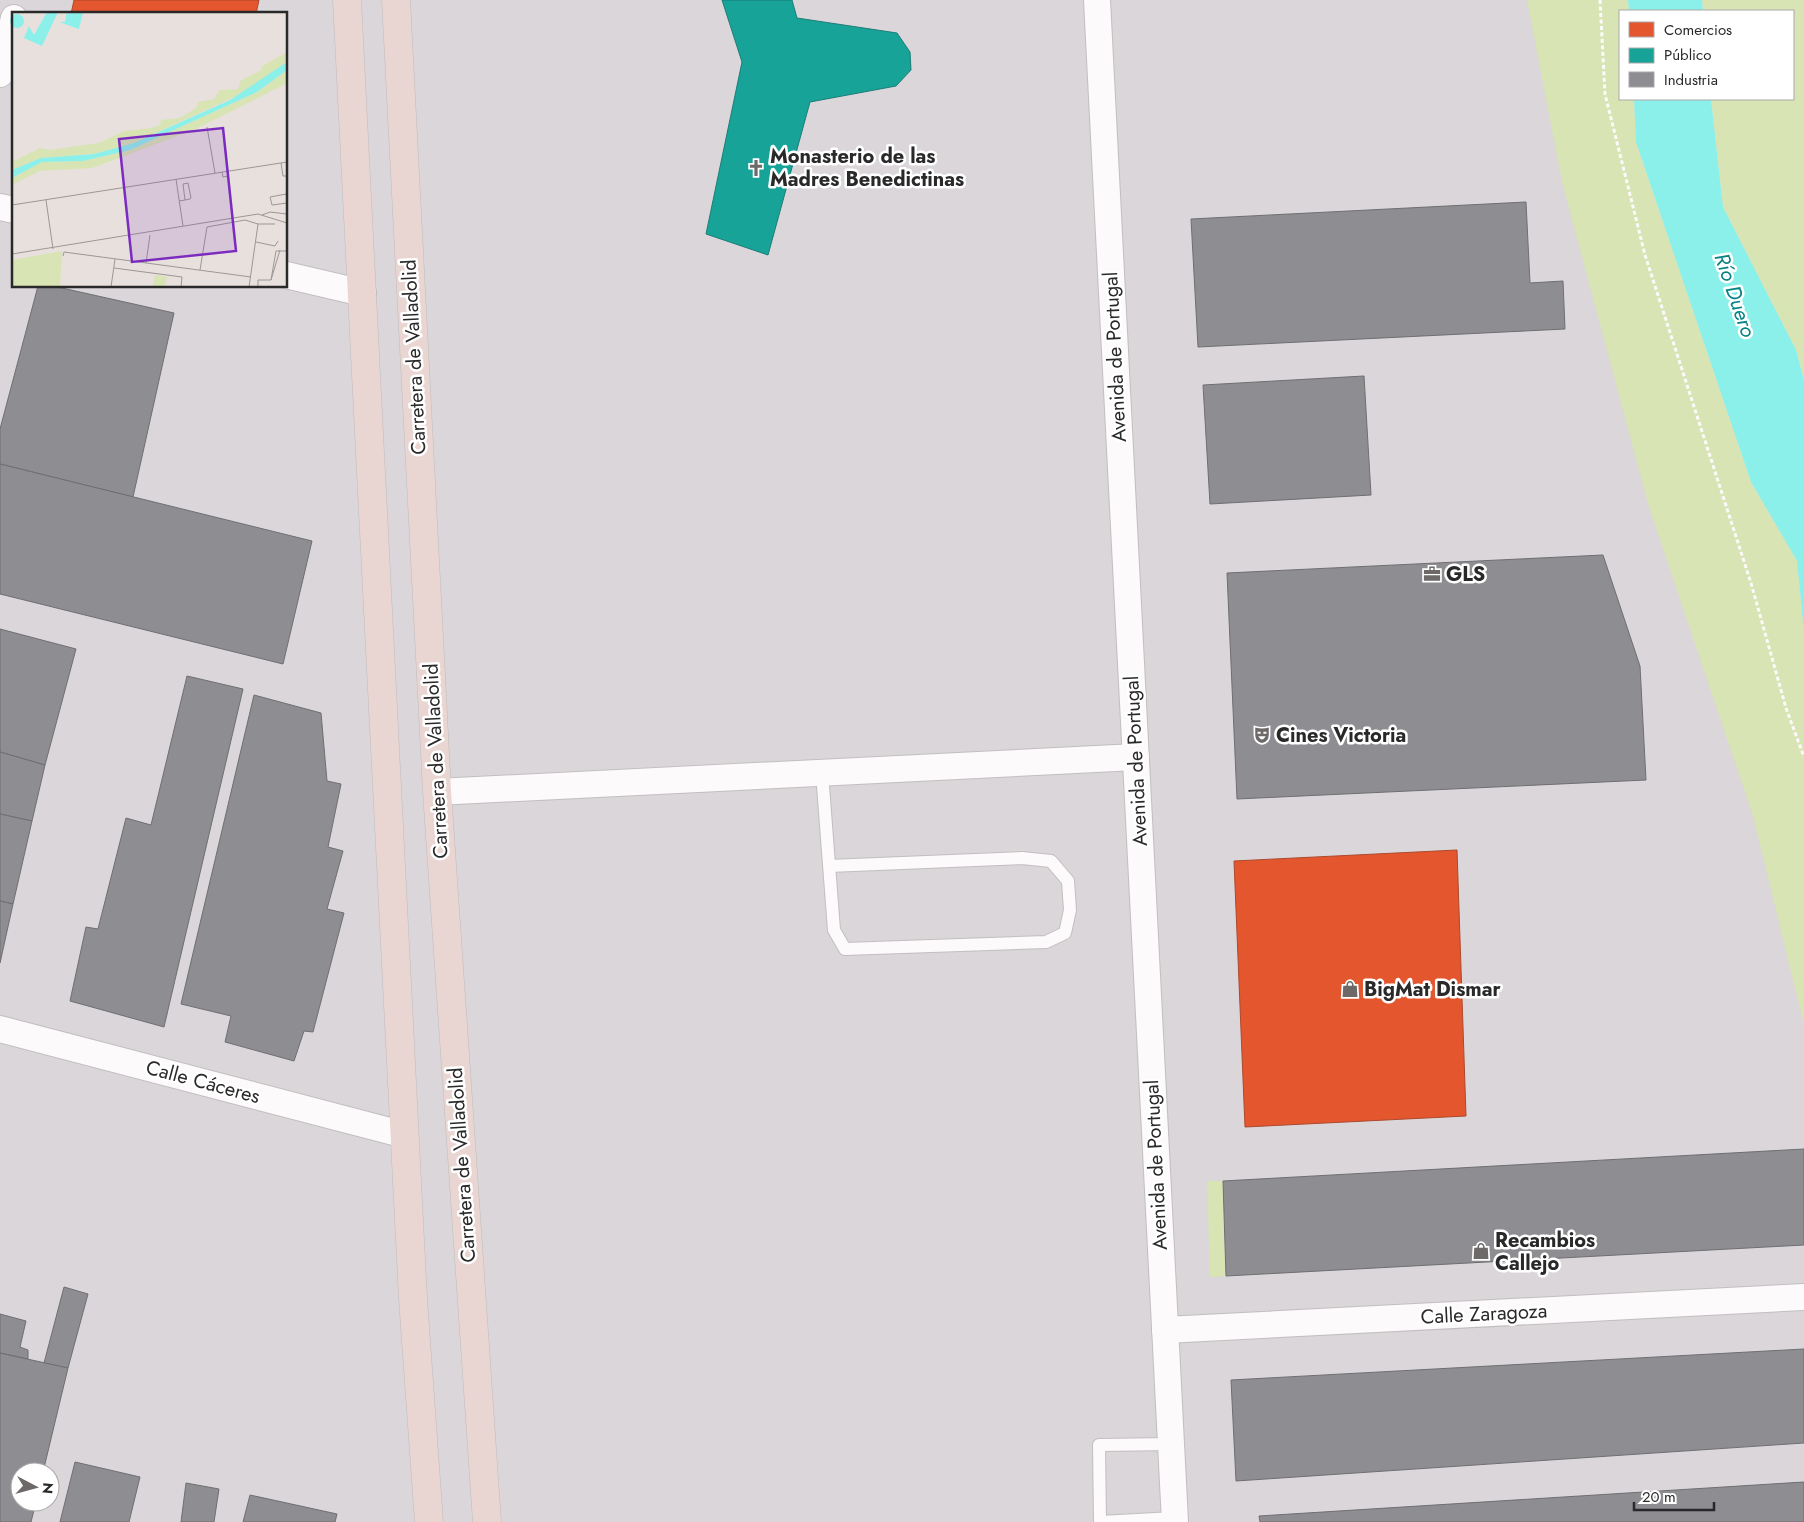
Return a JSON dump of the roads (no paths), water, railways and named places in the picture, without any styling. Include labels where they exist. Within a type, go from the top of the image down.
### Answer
[{"type":"highway","points":[[347,0],[413,1299],[429,1522]]},
{"type":"highway","name":"Carretera de Valladolid","points":[[396,0],[436,792],[487,1522]]},
{"type":"street","name":"Avenida de Portugal","points":[[1097,0],[1174,1520]]},
{"type":"street","points":[[0,74],[12,26]]},
{"type":"street","points":[[288,275],[363,293]]},
{"type":"street","points":[[436,792],[1136,757]]},
{"type":"street","name":"Calle Cáceres","points":[[0,1029],[405,1135]]},
{"type":"street","name":"Calle Zaragoza","points":[[1165,1330],[1804,1297]]},
{"type":"lane","points":[[822,773],[829,866],[834,930],[845,949],[1046,942],[1065,933],[1070,910],[1068,881],[1051,861],[1022,858],[829,866]]},
{"type":"lane","points":[[1170,1444],[1099,1445],[1100,1522],[1174,1520]]},
{"type":"water","points":[[1628,0],[1702,0],[1703,10],[1629,10]]},
{"type":"water","name":"Río Duero","points":[[1634,100],[1711,100],[1723,207],[1796,350],[1804,380],[1804,632],[1797,561],[1751,482],[1636,142]]},
{"type":"place","name":"Monasterio de las Madres Benedictinas","points":[[756,168]]},
{"type":"place","name":"GLS","points":[[1432,574]]},
{"type":"place","name":"Cines Victoria","points":[[1262,735]]},
{"type":"place","name":"BigMat Dismar","points":[[1350,989]]},
{"type":"place","name":"Recambios Callejo","points":[[1481,1251]]}]
